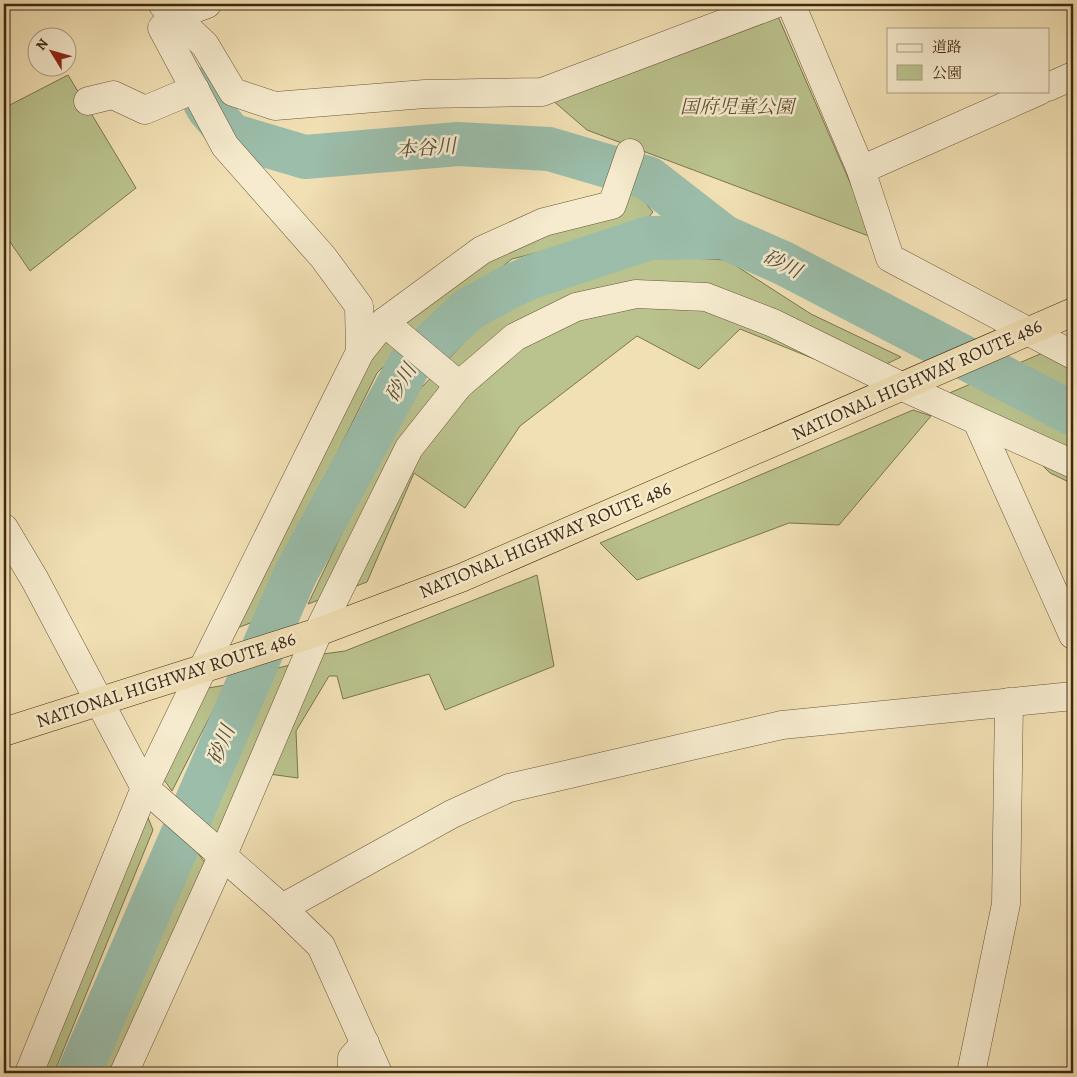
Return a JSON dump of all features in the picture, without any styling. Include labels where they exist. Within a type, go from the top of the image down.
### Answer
[{"type":"highway","name":"NATIONAL HIGHWAY ROUTE 486","points":[[4,732],[318,632],[461,578],[903,388],[1073,312]]},
{"type":"street","points":[[168,10],[207,4]]},
{"type":"street","points":[[168,10],[205,46],[233,92],[274,106],[425,94],[542,92],[775,4]]},
{"type":"street","points":[[792,4],[861,170],[890,258],[1023,334],[1073,355]]},
{"type":"street","points":[[168,10],[162,28],[225,146],[323,257],[358,306],[360,352]]},
{"type":"street","points":[[1050,86],[1073,76]]},
{"type":"street","points":[[88,102],[113,95],[145,110],[195,89]]},
{"type":"street","points":[[861,170],[1037,92]]},
{"type":"street","points":[[29,1073],[145,788],[360,352],[384,322],[482,250],[544,222],[612,205],[630,153]]},
{"type":"street","points":[[124,1073],[222,857],[318,632],[409,448],[459,385],[515,336],[576,307],[636,294],[706,297],[773,323],[903,388],[1073,464]]},
{"type":"street","points":[[384,322],[459,385]]},
{"type":"street","points":[[977,421],[1073,635]]},
{"type":"street","points":[[4,528],[35,580],[145,788],[282,908],[321,946],[378,1073]]},
{"type":"street","points":[[282,908],[452,814],[509,788],[782,725],[1073,696]]},
{"type":"street","points":[[971,1073],[1006,904],[1009,702]]},
{"type":"street","points":[[352,1073],[352,1058],[365,1043]]},
{"type":"green space","name":"国府児童公園","points":[[777,14],[874,238],[587,130],[551,99]]},
{"type":"green space","points":[[62,78],[70,78],[136,188],[30,271],[4,233],[4,108]]},
{"type":"green space","points":[[631,186],[653,212],[641,226],[512,259],[414,336],[398,322],[490,254]]},
{"type":"green space","points":[[636,255],[727,260],[811,314],[901,357],[859,377],[740,329],[699,369],[637,336],[520,426],[465,508],[414,473],[367,582],[308,604],[402,408],[498,307]]},
{"type":"green space","points":[[384,335],[400,350],[377,373],[253,622],[229,631]]},
{"type":"green space","points":[[1047,351],[1073,365],[1073,455],[938,398]]},
{"type":"green space","points":[[913,410],[931,416],[839,525],[789,523],[637,580],[600,543]]},
{"type":"green space","points":[[1028,451],[1073,471],[1073,484],[1050,473]]},
{"type":"green space","points":[[537,575],[554,666],[445,710],[429,674],[343,699],[337,676],[329,676],[296,731],[298,778],[269,774],[315,655],[345,651]]},
{"type":"green space","points":[[298,663],[221,838],[204,821],[270,670]]},
{"type":"green space","points":[[226,685],[172,791],[160,774],[202,689]]},
{"type":"green space","points":[[145,810],[153,830],[54,1073],[38,1073]]},
{"type":"green space","points":[[194,848],[209,868],[117,1073],[96,1073]]},
{"type":"waterway","name":"本谷川","points":[[198,89],[208,108],[231,135],[305,157],[458,144],[549,149],[648,178],[724,237]]},
{"type":"waterway","name":"砂川","points":[[79,1073],[295,575],[409,365],[469,309],[531,277],[649,238],[724,237],[783,263],[1073,414]]}]
